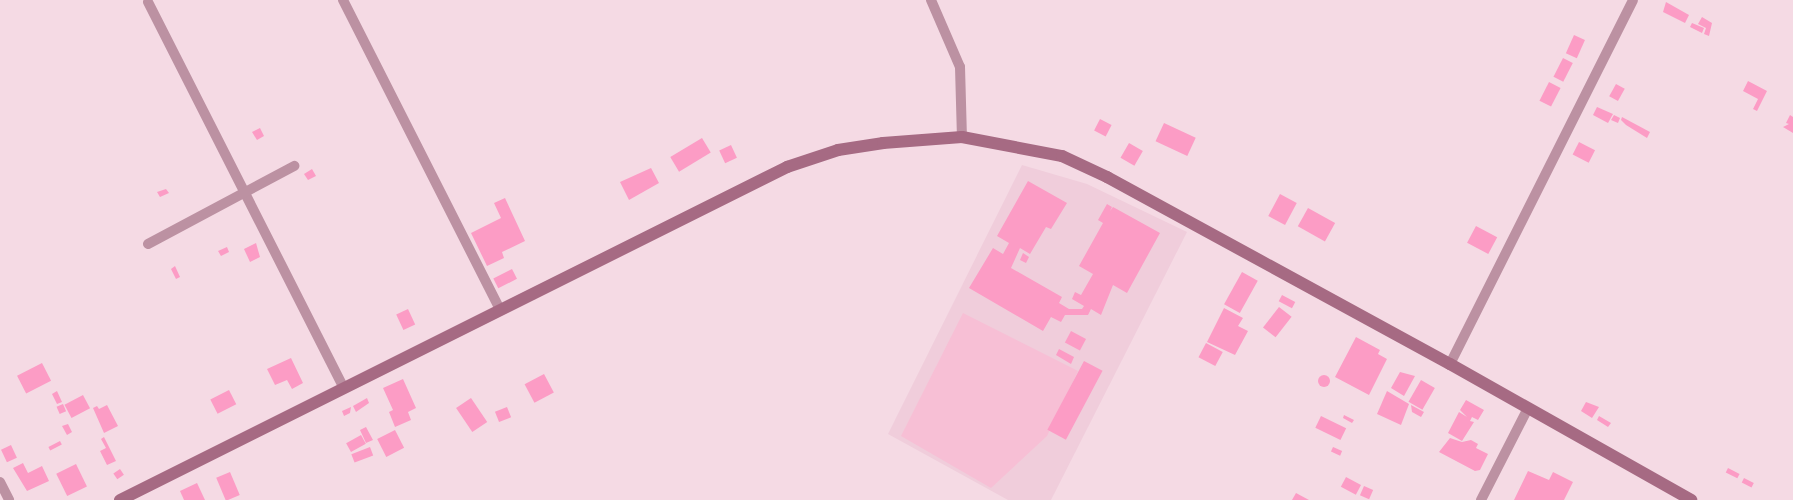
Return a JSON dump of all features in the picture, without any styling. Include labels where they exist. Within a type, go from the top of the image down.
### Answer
[{"type":"street","points":[[343,0],[500,310]]},
{"type":"street","points":[[931,0],[960,68],[962,137]]},
{"type":"street","points":[[1450,364],[1633,0]]},
{"type":"street","points":[[148,2],[344,388]]},
{"type":"street","points":[[120,500],[787,167],[846,149],[883,143],[962,137],[1062,156],[1101,174],[1450,364],[1691,500]]},
{"type":"street","points":[[148,244],[294,166]]},
{"type":"street","points":[[1481,500],[1528,408]]},
{"type":"street","points":[[0,482],[9,500]]},
{"type":"shaded area","points":[[1022,165],[1087,184],[1187,232],[1051,500],[1008,500],[888,434]]},
{"type":"shaded area","points":[[963,313],[1078,371],[1047,436],[991,488],[901,436]]},
{"type":"building","points":[[1666,2],[1689,15],[1685,23],[1663,12]]},
{"type":"building","points":[[1702,17],[1712,23],[1709,36],[1704,34],[1706,28],[1698,24]]},
{"type":"building","points":[[1692,23],[1704,28],[1702,33],[1690,27]]},
{"type":"building","points":[[1574,35],[1585,40],[1577,58],[1566,53]]},
{"type":"building","points":[[1563,58],[1573,63],[1563,82],[1553,77]]},
{"type":"building","points":[[1748,81],[1767,91],[1757,111],[1753,109],[1758,99],[1743,91]]},
{"type":"building","points":[[1549,82],[1561,88],[1551,107],[1539,101]]},
{"type":"building","points":[[1616,84],[1625,89],[1618,101],[1609,96]]},
{"type":"building","points":[[1597,107],[1613,114],[1608,123],[1593,115]]},
{"type":"building","points":[[1614,115],[1620,118],[1618,123],[1611,120]]},
{"type":"building","points":[[1790,115],[1793,117],[1793,133],[1783,127],[1789,124],[1786,123]]},
{"type":"building","points":[[1622,117],[1650,132],[1647,138],[1626,125],[1621,120]]},
{"type":"building","points":[[1100,119],[1112,125],[1106,136],[1094,131]]},
{"type":"building","points":[[1164,123],[1196,138],[1187,156],[1156,141]]},
{"type":"building","points":[[260,128],[264,136],[257,140],[252,132]]},
{"type":"building","points":[[702,138],[711,153],[679,172],[670,157]]},
{"type":"building","points":[[1579,142],[1595,150],[1589,163],[1573,154]]},
{"type":"building","points":[[1129,143],[1143,151],[1134,166],[1120,158]]},
{"type":"building","points":[[731,145],[737,158],[725,163],[719,150]]},
{"type":"building","points":[[651,168],[659,183],[629,200],[620,182]]},
{"type":"building","points":[[312,169],[316,176],[308,180],[304,174]]},
{"type":"building","points":[[1028,181],[1067,203],[1051,229],[1046,227],[1030,254],[1020,248],[1011,268],[1062,297],[1059,303],[1069,309],[1082,309],[1084,306],[1072,299],[1075,292],[1081,295],[1093,274],[1079,266],[1103,223],[1098,220],[1107,204],[1112,207],[1110,211],[1113,207],[1160,233],[1127,293],[1113,285],[1101,315],[1091,309],[1088,315],[1065,315],[1061,322],[1051,317],[1043,331],[969,288],[993,248],[1003,254],[1009,243],[997,236]]},
{"type":"building","points":[[166,189],[169,193],[160,197],[157,192]]},
{"type":"building","points":[[1280,194],[1297,203],[1285,225],[1268,216]]},
{"type":"building","points":[[505,198],[525,241],[502,252],[504,258],[487,266],[471,233],[501,218],[494,203]]},
{"type":"building","points":[[1308,208],[1335,223],[1325,241],[1298,226]]},
{"type":"building","points":[[1476,226],[1497,237],[1488,254],[1467,243]]},
{"type":"building","points":[[256,243],[260,257],[250,262],[244,249]]},
{"type":"building","points":[[227,247],[229,252],[221,256],[218,251]]},
{"type":"building","points":[[1023,253],[1029,257],[1026,263],[1020,260]]},
{"type":"building","points":[[175,266],[180,277],[176,279],[171,269]]},
{"type":"building","points":[[512,269],[517,279],[498,288],[493,279]]},
{"type":"building","points":[[1242,272],[1258,281],[1240,313],[1224,304]]},
{"type":"building","points":[[1282,295],[1295,302],[1292,308],[1279,301]]},
{"type":"building","points":[[1279,307],[1292,317],[1276,337],[1263,327]]},
{"type":"building","points":[[1224,308],[1243,318],[1238,326],[1248,331],[1235,355],[1207,342]]},
{"type":"building","points":[[408,309],[415,324],[403,330],[396,314]]},
{"type":"building","points":[[1071,331],[1086,339],[1080,350],[1065,342]]},
{"type":"building","points":[[1356,337],[1380,350],[1378,354],[1387,359],[1369,395],[1335,377]]},
{"type":"building","points":[[1206,343],[1223,352],[1215,366],[1198,357]]},
{"type":"building","points":[[1059,349],[1074,357],[1071,364],[1056,355]]},
{"type":"building","points":[[291,358],[303,383],[292,389],[287,380],[275,385],[267,369]]},
{"type":"building","points":[[1084,361],[1103,371],[1066,440],[1047,430]]},
{"type":"building","points":[[42,363],[51,381],[26,394],[17,376]]},
{"type":"building","points":[[1400,372],[1415,376],[1404,396],[1391,388]]},
{"type":"building","points":[[544,374],[554,393],[534,403],[525,384]]},
{"type":"building","points":[[1322,375],[1326,375],[1330,381],[1326,387],[1322,387],[1318,383],[1318,379]]},
{"type":"building","points":[[403,379],[416,408],[408,412],[411,420],[395,427],[389,412],[393,410],[383,388]]},
{"type":"building","points":[[1421,380],[1435,388],[1422,410],[1408,402]]},
{"type":"building","points":[[229,390],[236,404],[218,414],[210,400]]},
{"type":"building","points":[[57,391],[62,402],[57,404],[52,394]]},
{"type":"building","points":[[1387,391],[1409,404],[1401,425],[1377,414]]},
{"type":"building","points":[[83,395],[90,408],[72,418],[64,405]]},
{"type":"building","points":[[367,398],[369,403],[356,412],[353,406]]},
{"type":"building","points":[[471,398],[487,422],[472,432],[456,408]]},
{"type":"building","points":[[1466,400],[1484,410],[1478,420],[1472,417],[1470,421],[1474,422],[1462,441],[1448,433],[1459,412],[1467,417],[1460,410]]},
{"type":"building","points":[[1586,402],[1599,407],[1592,418],[1581,411]]},
{"type":"building","points":[[63,404],[66,411],[60,414],[57,407]]},
{"type":"building","points":[[107,405],[118,426],[104,433],[93,408],[97,406],[99,409]]},
{"type":"building","points":[[1411,405],[1424,412],[1421,417],[1412,412]]},
{"type":"building","points":[[351,407],[350,413],[344,416],[342,411]]},
{"type":"building","points":[[507,407],[511,417],[499,422],[495,412]]},
{"type":"building","points":[[1344,415],[1354,420],[1352,423],[1343,418]]},
{"type":"building","points":[[1321,416],[1346,428],[1340,440],[1315,428]]},
{"type":"building","points":[[1599,416],[1611,423],[1608,427],[1597,420]]},
{"type":"building","points":[[68,424],[72,432],[67,435],[62,426]]},
{"type":"building","points":[[366,427],[373,440],[366,443],[360,430]]},
{"type":"building","points":[[395,430],[404,448],[386,457],[377,439]]},
{"type":"building","points":[[361,435],[366,444],[351,452],[346,443]]},
{"type":"building","points":[[104,437],[116,461],[107,465],[100,451],[106,448],[101,439]]},
{"type":"building","points":[[1450,438],[1462,442],[1471,440],[1478,444],[1476,448],[1488,454],[1480,470],[1475,471],[1439,452]]},
{"type":"building","points":[[60,441],[62,445],[50,450],[48,447]]},
{"type":"building","points":[[11,445],[17,458],[7,462],[1,450]]},
{"type":"building","points":[[370,447],[373,455],[355,463],[351,454]]},
{"type":"building","points":[[1333,447],[1342,451],[1340,456],[1331,452]]},
{"type":"building","points":[[23,463],[28,473],[42,466],[49,481],[27,491],[13,468]]},
{"type":"building","points":[[76,464],[87,486],[67,496],[56,474]]},
{"type":"building","points":[[1728,468],[1740,474],[1737,478],[1726,472]]},
{"type":"building","points":[[120,469],[124,475],[117,479],[113,473]]},
{"type":"building","points":[[1528,471],[1549,480],[1553,472],[1573,482],[1564,500],[1514,500]]},
{"type":"building","points":[[230,472],[240,495],[226,500],[216,478]]},
{"type":"building","points":[[1346,477],[1361,485],[1356,495],[1341,487]]},
{"type":"building","points":[[1744,478],[1754,483],[1752,487],[1742,482]]},
{"type":"building","points":[[197,483],[205,500],[184,500],[180,491]]},
{"type":"building","points":[[1364,486],[1373,490],[1369,499],[1360,495]]},
{"type":"building","points":[[1296,493],[1309,500],[1292,500]]}]
